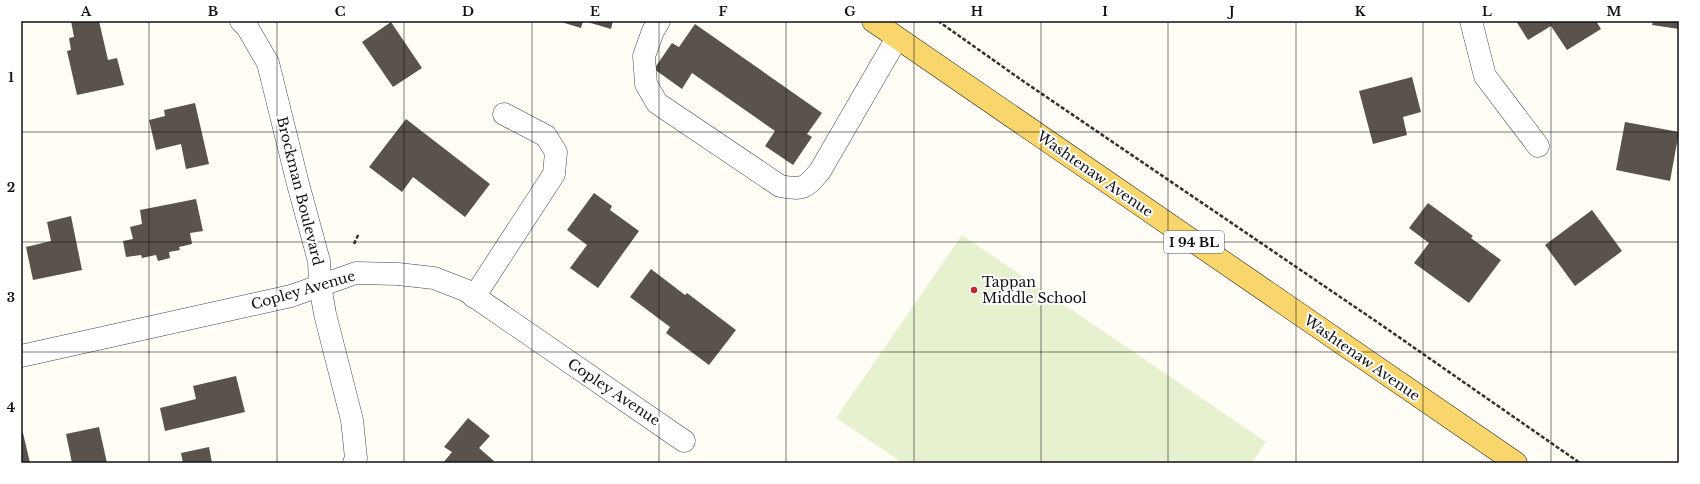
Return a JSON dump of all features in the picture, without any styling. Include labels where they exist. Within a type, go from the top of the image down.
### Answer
[{"type":"main road","name":"Washtenaw Avenue","points":[[873,21],[1516,463]]},
{"type":"street","name":"Brockman Boulevard","points":[[242,21],[268,63],[319,261],[320,285],[325,314],[352,420],[356,458],[354,463]]},
{"type":"street","points":[[659,21],[653,31],[644,56],[646,84],[657,103],[780,186],[796,189],[808,186],[820,171],[897,38]]},
{"type":"street","points":[[1471,21],[1484,76],[1538,146]]},
{"type":"street","points":[[474,297],[554,174],[556,152],[546,136],[504,114]]},
{"type":"street","name":"Copley Avenue","points":[[21,356],[291,296],[356,273],[398,274],[434,278],[465,290],[684,441]]},
{"type":"path","points":[[938,21],[1023,81],[1380,324],[1580,463]]},
{"type":"path","points":[[354,244],[359,233]]},
{"type":"green space","points":[[962,235],[1266,442],[1252,463],[903,463],[836,418]]},
{"type":"building","points":[[71,21],[99,21],[108,60],[117,58],[124,85],[77,95],[67,51],[71,50],[69,38],[74,37]]},
{"type":"building","points":[[558,21],[583,21],[581,28]]},
{"type":"building","points":[[584,21],[613,21],[611,29]]},
{"type":"building","points":[[1516,21],[1596,21],[1601,29],[1567,50],[1551,26],[1528,40]]},
{"type":"building","points":[[1653,21],[1679,21],[1679,29],[1652,25]]},
{"type":"building","points":[[391,22],[422,68],[393,87],[362,42]]},
{"type":"building","points":[[695,24],[822,113],[807,134],[812,137],[793,165],[765,146],[775,131],[692,73],[682,89],[654,69],[672,43],[679,47]]},
{"type":"building","points":[[1412,77],[1421,112],[1403,117],[1407,135],[1373,144],[1359,91]]},
{"type":"building","points":[[195,103],[209,164],[186,169],[181,144],[156,150],[149,120],[165,116],[164,110]]},
{"type":"building","points":[[406,119],[490,184],[465,217],[413,177],[402,192],[369,167]]},
{"type":"building","points":[[1625,122],[1679,132],[1670,181],[1616,170]]},
{"type":"building","points":[[594,193],[612,206],[610,210],[639,231],[598,288],[570,268],[587,245],[567,230]]},
{"type":"building","points":[[196,199],[203,231],[190,233],[192,244],[179,247],[180,250],[169,252],[170,258],[158,261],[156,255],[142,258],[141,255],[126,257],[123,241],[133,239],[130,227],[142,224],[140,210]]},
{"type":"building","points":[[1428,203],[1473,236],[1471,238],[1501,260],[1469,303],[1414,263],[1429,243],[1409,228]]},
{"type":"building","points":[[1592,210],[1622,251],[1575,286],[1545,245]]},
{"type":"building","points":[[71,216],[82,270],[33,280],[26,247],[51,241],[47,222]]},
{"type":"building","points":[[651,269],[685,295],[687,293],[736,330],[709,365],[666,333],[670,327],[630,297]]},
{"type":"building","points":[[236,376],[245,412],[165,431],[160,408],[196,399],[193,386]]},
{"type":"building","points":[[468,418],[490,436],[479,448],[494,461],[492,463],[443,463],[452,452],[444,447]]},
{"type":"building","points":[[99,427],[107,463],[72,463],[66,434]]},
{"type":"building","points":[[21,433],[23,433],[30,463],[21,463]]},
{"type":"building","points":[[209,447],[212,463],[183,463],[181,453]]},
{"type":"place","name":"Tappan Middle School","points":[[974,290]]}]
